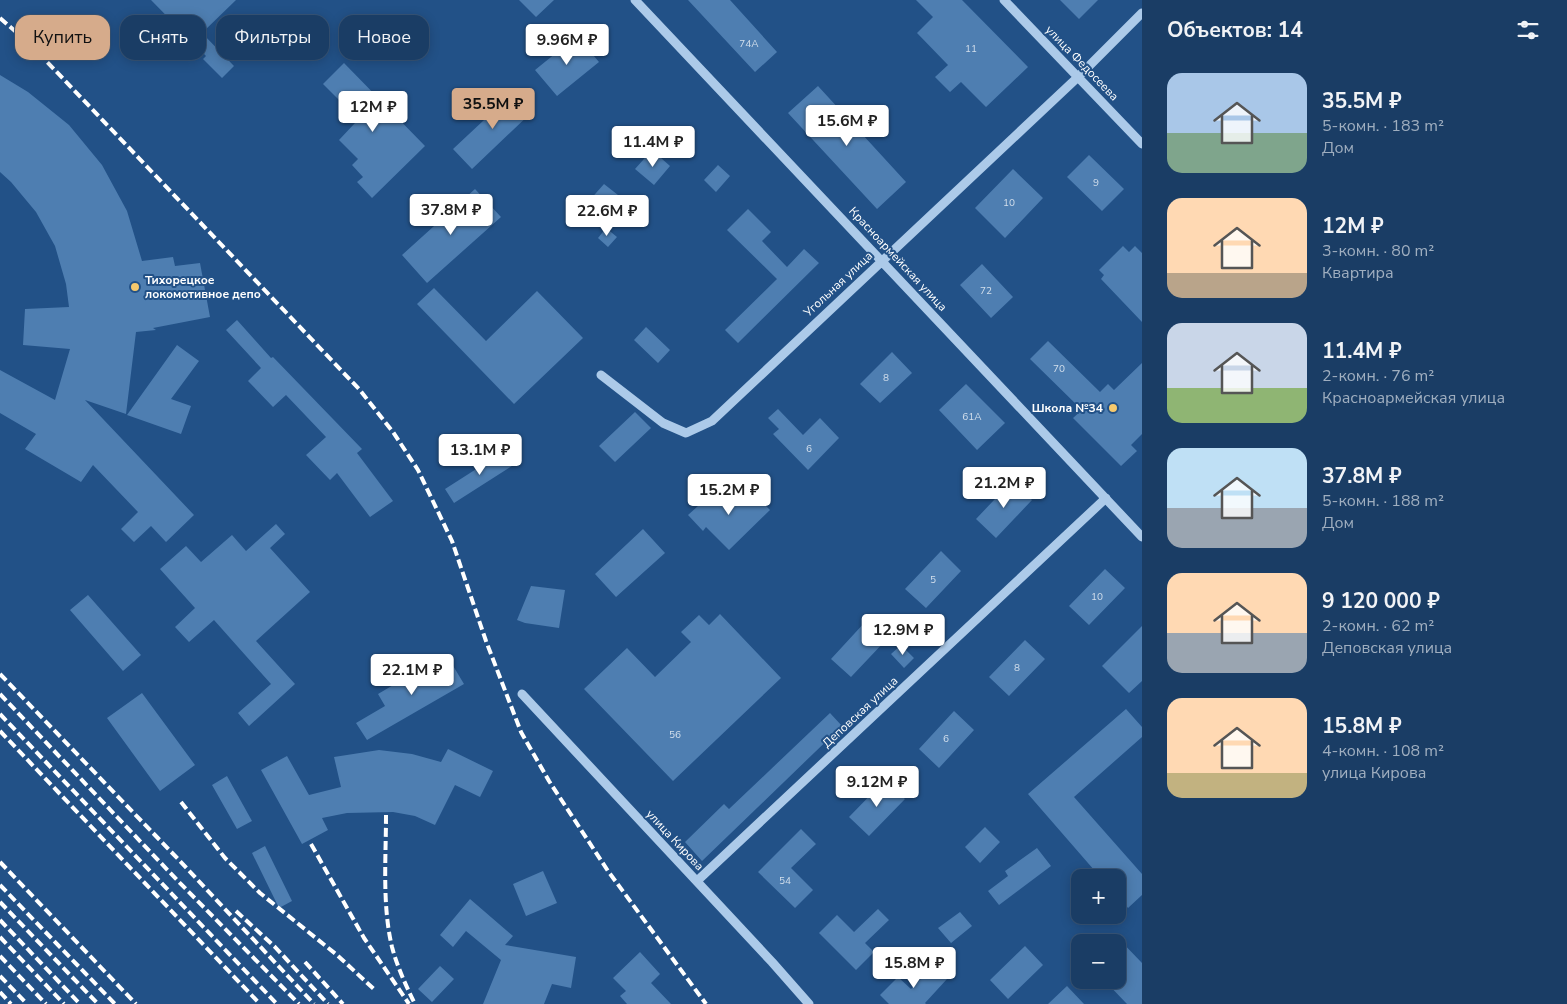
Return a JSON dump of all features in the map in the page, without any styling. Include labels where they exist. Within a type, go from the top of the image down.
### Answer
[{"type":"street","name":"Красноармейская улица","points":[[635,0],[1142,536]]},
{"type":"street","name":"улица Федосеева","points":[[1004,0],[1142,144]]},
{"type":"street","name":"Угольная улица","points":[[601,375],[663,423],[686,433],[712,420],[1078,77],[1142,13]]},
{"type":"street","name":"Деповская улица","points":[[697,881],[1106,498]]},
{"type":"street","name":"улица Кирова","points":[[522,694],[809,1004]]},
{"type":"building","points":[[151,0],[236,0],[221,15],[216,15],[216,19],[206,29],[206,15],[166,15]]},
{"type":"building","points":[[519,0],[554,0],[536,17]]},
{"type":"building","points":[[688,0],[730,0],[777,52],[755,72]]},
{"type":"building","points":[[916,0],[962,0],[1028,67],[986,107],[961,82],[950,92],[935,77],[948,65],[917,33],[933,17]]},
{"type":"building","points":[[1060,0],[1098,0],[1079,19]]},
{"type":"building","points":[[577,36],[599,62],[557,96],[535,70]]},
{"type":"building","points":[[206,37],[216,47],[216,60],[228,60],[234,66],[222,78],[204,60],[206,60]]},
{"type":"building","points":[[344,63],[425,146],[372,198],[357,182],[363,177],[352,165],[358,159],[339,140],[355,123],[350,118],[353,114],[323,84]]},
{"type":"building","name":"Тихорецкое локомотивное депо","points":[[0,75],[28,92],[69,125],[102,165],[127,211],[142,261],[173,257],[175,266],[200,263],[210,317],[153,328],[156,330],[136,332],[126,414],[85,400],[194,515],[166,542],[151,526],[134,542],[121,529],[138,512],[93,465],[81,482],[25,449],[36,434],[0,413],[0,370],[55,400],[70,349],[23,345],[25,309],[69,307],[66,284],[55,246],[36,212],[0,172]]},
{"type":"building","points":[[818,86],[906,182],[877,209],[788,113]]},
{"type":"building","points":[[514,92],[533,111],[472,169],[453,149]]},
{"type":"building","points":[[652,150],[670,166],[654,185],[635,169]]},
{"type":"building","points":[[1089,155],[1124,189],[1102,211],[1067,177]]},
{"type":"building","points":[[718,165],[730,176],[716,192],[704,180]]},
{"type":"building","points":[[1013,169],[1043,198],[1005,238],[975,208]]},
{"type":"building","points":[[604,184],[618,195],[602,214],[588,202]]},
{"type":"building","points":[[475,189],[501,217],[427,283],[402,255]]},
{"type":"building","points":[[748,209],[771,232],[762,241],[787,267],[804,249],[819,263],[738,343],[725,330],[777,279],[727,230]]},
{"type":"building","points":[[606,228],[617,237],[608,247],[598,238]]},
{"type":"building","points":[[1123,246],[1129,252],[1135,246],[1142,253],[1142,322],[1101,279],[1104,275],[1099,270]]},
{"type":"building","points":[[982,264],[1013,297],[991,318],[960,285]]},
{"type":"building","points":[[434,288],[486,341],[537,291],[583,338],[514,404],[417,304]]},
{"type":"building","points":[[237,320],[271,358],[273,357],[362,449],[357,453],[393,501],[370,517],[337,473],[330,480],[306,455],[326,437],[286,395],[273,407],[248,381],[261,368],[226,330]]},
{"type":"building","points":[[646,327],[670,350],[658,363],[634,340]]},
{"type":"building","name":"Школа №34","points":[[1048,341],[1100,392],[1108,384],[1114,390],[1142,363],[1142,434],[1131,445],[1137,451],[1121,466],[1073,418],[1082,410],[1030,359]]},
{"type":"building","points":[[177,345],[199,361],[171,399],[191,406],[181,434],[127,415]]},
{"type":"building","points":[[892,352],[912,373],[880,403],[860,384]]},
{"type":"building","points":[[966,384],[1005,423],[977,450],[939,410]]},
{"type":"building","points":[[778,409],[803,435],[820,418],[839,438],[808,470],[773,434],[779,429],[768,418]]},
{"type":"building","points":[[635,412],[651,428],[615,462],[599,446]]},
{"type":"building","points":[[506,450],[515,464],[454,503],[445,489]]},
{"type":"building","points":[[1012,481],[1032,500],[996,538],[976,519]]},
{"type":"building","points":[[718,488],[735,505],[750,490],[770,510],[729,550],[706,527],[703,531],[688,515]]},
{"type":"building","points":[[276,524],[285,534],[270,548],[310,592],[256,641],[295,684],[249,726],[238,713],[271,684],[214,620],[189,642],[175,627],[195,608],[160,569],[186,546],[201,562],[232,535],[246,551]]},
{"type":"building","points":[[643,529],[665,553],[616,597],[595,574]]},
{"type":"building","points":[[941,551],[961,571],[926,608],[905,589]]},
{"type":"building","points":[[1105,569],[1125,588],[1089,625],[1069,606]]},
{"type":"building","points":[[531,586],[565,590],[559,628],[517,620]]},
{"type":"building","points":[[88,595],[141,655],[123,671],[70,610]]},
{"type":"building","points":[[720,614],[781,678],[673,781],[584,689],[627,648],[655,677],[691,642],[681,632],[699,615],[709,625]]},
{"type":"building","points":[[866,621],[886,640],[851,677],[831,659]]},
{"type":"building","points":[[1142,626],[1142,681],[1129,693],[1102,666]]},
{"type":"building","points":[[1025,640],[1045,659],[1009,696],[989,677]]},
{"type":"building","points":[[901,645],[914,658],[904,668],[891,654]]},
{"type":"building","points":[[446,654],[464,684],[367,740],[356,723],[385,706],[378,694]]},
{"type":"building","points":[[142,693],[195,765],[160,791],[107,718]]},
{"type":"building","points":[[1126,709],[1142,727],[1142,737],[1074,797],[1142,874],[1142,895],[1128,908],[1126,906],[1126,869],[1093,869],[1028,794]]},
{"type":"building","points":[[954,711],[974,730],[939,768],[919,749]]},
{"type":"building","points":[[830,713],[842,726],[702,861],[685,842],[724,804],[729,809]]},
{"type":"building","points":[[448,749],[493,771],[480,797],[455,785],[435,825],[415,816],[393,812],[347,813],[322,818],[328,830],[302,844],[261,770],[287,756],[309,795],[341,787],[334,757],[379,750],[412,754],[441,762]]},
{"type":"building","points":[[227,776],[252,821],[237,829],[212,785]]},
{"type":"building","points":[[885,780],[905,799],[869,836],[849,817]]},
{"type":"building","points":[[985,827],[1000,842],[980,863],[965,847]]},
{"type":"building","points":[[801,829],[816,844],[791,868],[813,890],[795,908],[758,872]]},
{"type":"building","points":[[265,846],[292,901],[279,908],[252,853]]},
{"type":"building","points":[[1037,848],[1051,866],[999,905],[988,891],[1008,876],[1005,871]]},
{"type":"building","points":[[543,871],[557,903],[526,916],[513,884]]},
{"type":"building","points":[[470,899],[513,936],[505,945],[576,957],[571,988],[552,984],[544,1004],[483,1004],[501,960],[466,931],[453,947],[440,935]]},
{"type":"building","points":[[878,909],[889,920],[865,943],[874,952],[856,970],[819,933],[837,915],[854,932]]},
{"type":"building","points":[[960,912],[972,926],[951,943],[938,928]]},
{"type":"building","points":[[1025,946],[1043,965],[1008,999],[990,980]]},
{"type":"building","points":[[1126,946],[1142,963],[1142,1004],[1127,1004],[1113,989],[1126,989]]},
{"type":"building","points":[[640,952],[660,974],[651,983],[671,1004],[627,1004],[620,996],[626,991],[613,978]]},
{"type":"building","points":[[440,966],[454,979],[432,1002],[418,989]]},
{"type":"building","points":[[933,966],[947,979],[926,1004],[889,1004],[880,995],[898,977],[911,989]]},
{"type":"building","points":[[1067,986],[1084,1004],[1048,1004]]},
{"type":"railway","points":[[0,18],[30,44],[359,389],[393,432],[418,470],[452,541],[486,641],[521,732],[549,781],[608,871],[706,1004]]},
{"type":"railway","points":[[0,674],[314,1004]]},
{"type":"railway","points":[[0,694],[178,881],[299,1004]]},
{"type":"railway","points":[[0,714],[277,1004]]},
{"type":"railway","points":[[0,731],[260,1004]]},
{"type":"railway","points":[[181,802],[225,858],[260,893],[337,955],[376,991]]},
{"type":"railway","points":[[386,815],[385,881],[389,931],[396,961],[415,1004]]},
{"type":"railway","points":[[311,844],[364,938],[409,1004]]},
{"type":"railway","points":[[0,862],[136,1004]]},
{"type":"railway","points":[[0,885],[115,1004]]},
{"type":"railway","points":[[0,902],[98,1004]]},
{"type":"railway","points":[[236,911],[275,947],[328,1004]]},
{"type":"railway","points":[[0,920],[80,1004]]},
{"type":"railway","points":[[0,937],[64,1004]]},
{"type":"railway","points":[[0,956],[46,1004]]},
{"type":"railway","points":[[305,962],[343,1004]]},
{"type":"railway","points":[[0,976],[27,1004]]},
{"type":"railway","points":[[0,992],[11,1004]]},
{"type":"place","name":"Тихорецкое локомотивное депо","points":[[135,287]]},
{"type":"place","name":"Школа №34","points":[[1113,408]]}]
